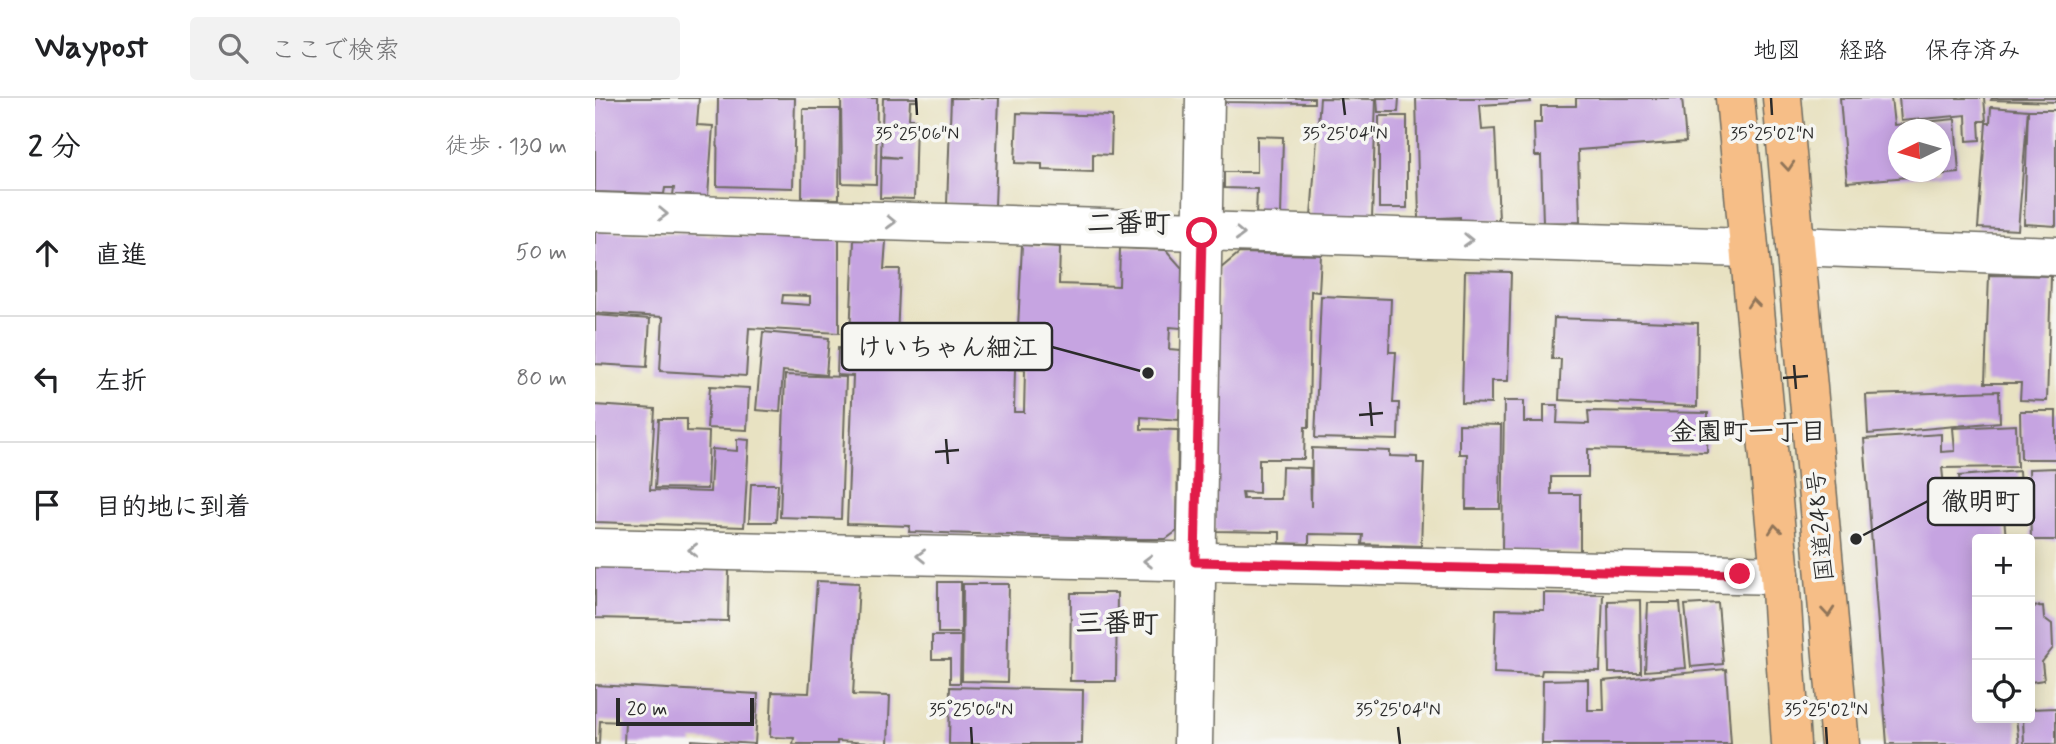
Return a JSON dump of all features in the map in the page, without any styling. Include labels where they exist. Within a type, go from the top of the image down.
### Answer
[{"type":"highway","name":"国道248号","points":[[1735,98],[1747,248],[1780,575],[1791,744]]},
{"type":"highway","name":"国道248号","points":[[1781,98],[1840,744]]},
{"type":"street","points":[[1193,744],[1205,98]]},
{"type":"street","points":[[595,212],[1747,248]]},
{"type":"street","points":[[1795,246],[2056,256]]},
{"type":"street","points":[[595,548],[1780,575]]},
{"type":"building","points":[[595,98],[699,98],[697,125],[713,126],[708,196],[673,195],[674,188],[665,188],[664,194],[595,192]]},
{"type":"building","points":[[718,98],[795,98],[793,188],[717,186]]},
{"type":"building","points":[[841,98],[877,98],[876,184],[842,183]]},
{"type":"building","points":[[883,98],[917,98],[917,101],[910,101],[909,119],[916,119],[914,199],[880,198],[881,157],[900,158],[881,156]]},
{"type":"building","points":[[951,98],[999,98],[995,206],[947,204]]},
{"type":"building","points":[[1223,98],[1314,98],[1314,103],[1223,102]]},
{"type":"building","points":[[1320,98],[1376,99],[1372,219],[1311,217]]},
{"type":"building","points":[[1377,98],[1399,98],[1398,112],[1378,112]]},
{"type":"building","points":[[1416,98],[1530,98],[1531,102],[1480,105],[1482,130],[1495,129],[1499,220],[1460,223],[1460,217],[1419,219]]},
{"type":"building","points":[[1576,98],[1682,98],[1686,142],[1578,150],[1580,222],[1543,223],[1541,156],[1535,156],[1534,123],[1541,123],[1541,106],[1576,106]]},
{"type":"building","points":[[1840,98],[1891,98],[1893,119],[1888,119],[1888,179],[1847,182]]},
{"type":"building","points":[[1899,98],[1984,98],[1986,121],[1979,121],[1980,140],[1967,141],[1966,115],[1901,119]]},
{"type":"building","points":[[2056,98],[2056,102],[1991,100]]},
{"type":"building","points":[[1991,107],[2028,110],[2018,230],[1978,228],[1986,123],[1990,123]]},
{"type":"building","points":[[803,109],[840,109],[839,199],[802,198]]},
{"type":"building","points":[[2028,110],[2056,110],[2056,226],[2024,224]]},
{"type":"building","points":[[1017,113],[1112,116],[1111,155],[1093,154],[1093,172],[1042,170],[1042,164],[1015,163]]},
{"type":"building","points":[[1379,116],[1407,116],[1407,208],[1379,208]]},
{"type":"building","points":[[1951,119],[1955,119],[1959,173],[1951,174]]},
{"type":"building","points":[[1257,136],[1283,137],[1281,216],[1256,216],[1257,189],[1224,188],[1224,172],[1257,172]]},
{"type":"building","points":[[595,231],[839,239],[839,333],[749,328],[746,376],[660,371],[663,317],[595,313]],"holes":[[[783,295],[810,296],[810,305],[782,303]]]},
{"type":"building","points":[[854,240],[886,241],[884,269],[900,269],[897,339],[850,337]]},
{"type":"building","points":[[1022,245],[1060,247],[1059,284],[1119,286],[1120,248],[1166,250],[1182,268],[1181,328],[1170,327],[1169,349],[1181,350],[1179,420],[1141,417],[1141,429],[1178,430],[1177,531],[1166,539],[1136,539],[909,532],[910,526],[847,524],[853,376],[837,375],[838,348],[917,351],[916,366],[1015,369],[1014,412],[1024,412],[1025,370],[1016,369]]},
{"type":"building","points":[[1239,253],[1321,255],[1319,292],[1311,291],[1309,427],[1305,427],[1304,459],[1259,459],[1259,493],[1242,492],[1243,499],[1281,499],[1282,467],[1310,468],[1311,507],[1312,448],[1390,451],[1390,456],[1417,457],[1417,463],[1424,463],[1421,546],[1362,544],[1363,535],[1309,534],[1309,544],[1280,543],[1280,532],[1215,531],[1220,269]]},
{"type":"building","points":[[1465,271],[1511,272],[1508,381],[1491,381],[1491,404],[1462,403]]},
{"type":"building","points":[[1989,275],[2051,276],[2047,401],[2020,400],[2021,383],[1985,383]]},
{"type":"building","points":[[1321,296],[1391,299],[1389,352],[1396,352],[1393,403],[1399,403],[1398,440],[1315,438]]},
{"type":"building","points":[[595,315],[650,319],[647,367],[595,364]]},
{"type":"building","points":[[1554,318],[1698,323],[1697,407],[1559,400],[1561,359],[1552,359]]},
{"type":"building","points":[[763,332],[829,338],[826,375],[783,371],[780,412],[756,410]]},
{"type":"building","points":[[785,375],[846,377],[841,519],[780,517]]},
{"type":"building","points":[[710,386],[749,388],[747,430],[707,428]]},
{"type":"building","points":[[1999,391],[2000,422],[1868,434],[1866,395]]},
{"type":"building","points":[[1504,401],[1524,401],[1524,422],[1544,422],[1544,405],[1558,405],[1557,423],[1589,424],[1588,411],[1708,413],[1707,452],[1588,449],[1588,477],[1551,477],[1551,494],[1580,494],[1580,552],[1502,550]]},
{"type":"building","points":[[595,405],[655,409],[650,490],[710,492],[712,449],[737,451],[737,439],[749,440],[744,527],[595,522]]},
{"type":"building","points":[[2020,411],[2056,411],[2056,459],[2021,459]]},
{"type":"building","points":[[659,419],[687,419],[687,431],[709,432],[707,489],[655,488]]},
{"type":"building","points":[[1459,424],[1501,425],[1500,509],[1466,509],[1467,454],[1459,454]]},
{"type":"building","points":[[2016,425],[2017,467],[1942,468],[1944,486],[1960,485],[1959,476],[2019,471],[2021,505],[2003,506],[2006,534],[1972,534],[1972,723],[2017,723],[2019,744],[1887,744],[1864,439],[1941,434],[1941,452],[1955,451],[1953,428]]},
{"type":"building","points":[[2056,468],[2056,540],[2035,540],[2035,534],[2031,534],[2029,469]]},
{"type":"building","points":[[751,484],[778,484],[776,522],[749,522]]},
{"type":"building","points":[[595,564],[729,568],[728,621],[595,618]]},
{"type":"building","points":[[817,581],[859,583],[853,695],[890,696],[888,744],[837,741],[837,744],[793,744],[794,738],[770,737],[772,692],[809,693]]},
{"type":"building","points":[[938,582],[961,582],[961,633],[938,633]]},
{"type":"building","points":[[963,584],[1009,584],[1007,682],[962,681]]},
{"type":"building","points":[[1071,593],[1117,593],[1116,681],[1070,681]]},
{"type":"building","points":[[1544,593],[1603,594],[1600,671],[1542,670],[1541,675],[1494,673],[1496,609],[1544,610]]},
{"type":"building","points":[[1640,600],[1641,673],[1609,673],[1608,601]]},
{"type":"building","points":[[1648,603],[1680,603],[1686,668],[1645,671]]},
{"type":"building","points":[[1718,603],[1723,664],[1691,667],[1685,605]]},
{"type":"building","points":[[2043,606],[2044,618],[2052,624],[2053,648],[2042,662],[2044,680],[2035,681],[2035,660],[2035,607]]},
{"type":"building","points":[[932,636],[961,636],[960,683],[950,683],[950,659],[932,659]]},
{"type":"building","points":[[1726,669],[1731,744],[1542,744],[1543,680],[1588,679],[1588,710],[1604,710],[1603,681]]},
{"type":"building","points":[[595,685],[758,694],[755,744],[692,740],[692,744],[624,744],[625,722],[600,721],[599,744],[595,744]]},
{"type":"building","points":[[950,687],[1083,690],[1082,744],[949,744]]},
{"type":"building","points":[[2056,708],[2056,744],[2024,744],[2023,723],[2035,723],[2035,709]]},
{"type":"place","name":"けいちゃん細江","points":[[1148,373]]},
{"type":"place","name":"徹明町","points":[[1856,539]]},
{"type":"district","name":"二番町","points":[[1129,222]]},
{"type":"district","name":"金園町一丁目","points":[[1748,431]]},
{"type":"district","name":"三番町","points":[[1117,622]]},
{"type":"route","points":[[1202,233],[1195,562],[1740,574]]}]
